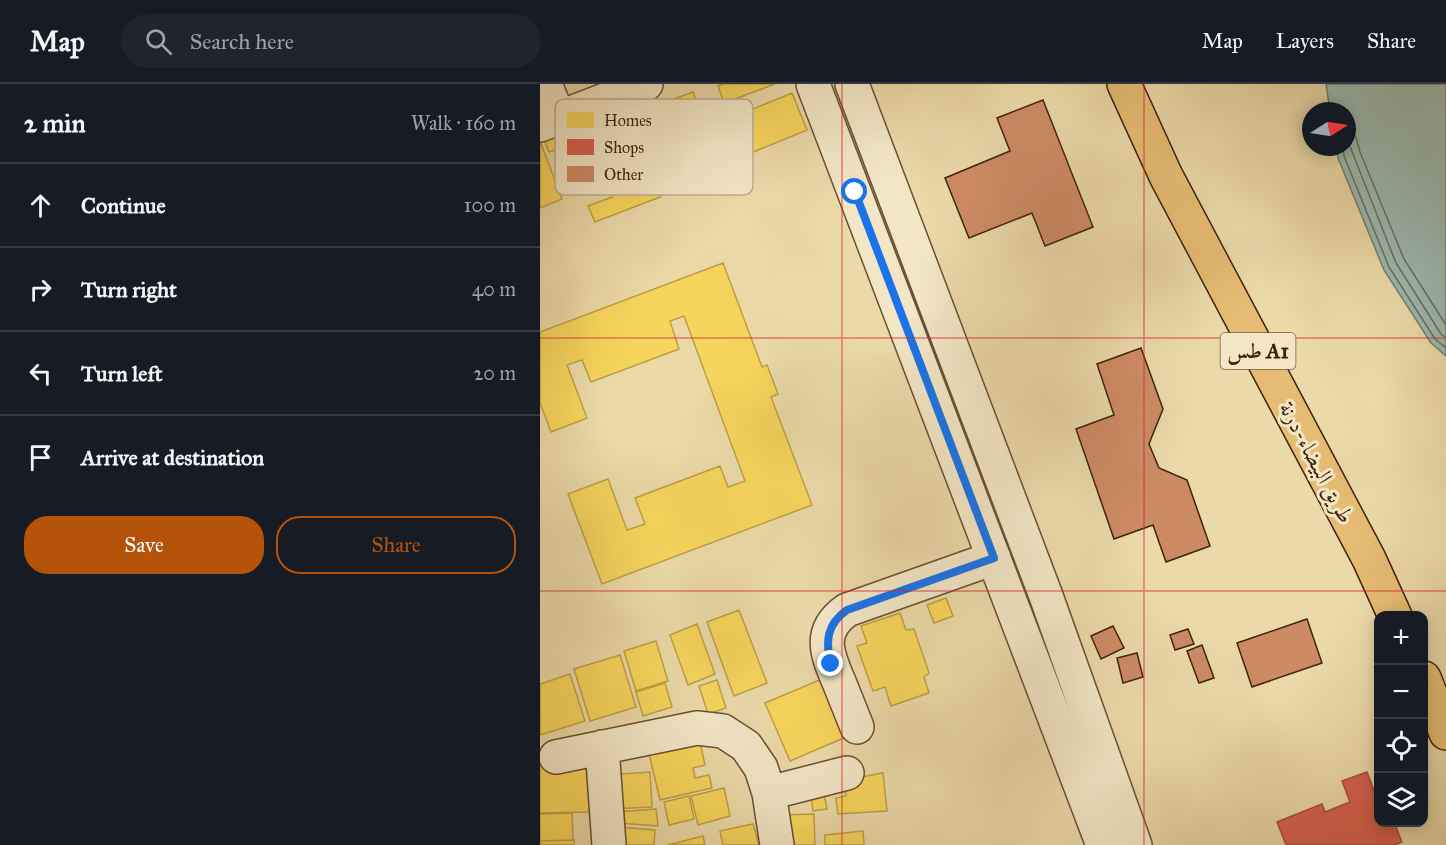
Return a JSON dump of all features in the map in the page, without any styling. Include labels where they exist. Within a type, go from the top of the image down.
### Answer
[{"type":"highway","name":"طريق البيضاء-درنة","points":[[1124,84],[1166,176],[1369,559],[1393,611]]},
{"type":"highway","points":[[1428,688],[1446,733]]},
{"type":"street","points":[[545,84],[549,121]]},
{"type":"street","points":[[607,99],[646,84]]},
{"type":"street","points":[[813,84],[1103,845]]},
{"type":"street","points":[[852,84],[1046,596],[1135,845]]},
{"type":"street","points":[[857,727],[828,652],[827,640],[834,621],[847,610],[994,558]]},
{"type":"street","points":[[1013,609],[1046,596]]},
{"type":"street","points":[[556,758],[697,728],[723,731],[746,746],[761,768],[769,793],[777,845]]},
{"type":"street","points":[[602,747],[609,845]]},
{"type":"street","points":[[769,793],[847,773]]},
{"type":"water","points":[[1326,84],[1446,84],[1446,356],[1431,343],[1384,270],[1338,158],[1338,156],[1356,156],[1356,102],[1329,102]]},
{"type":"building: Homes","points":[[723,84],[775,84],[735,99],[723,99],[718,86]]},
{"type":"building: Homes","points":[[693,92],[696,99],[674,99]]},
{"type":"building: Homes","points":[[792,93],[807,130],[753,152],[753,109]]},
{"type":"building: Homes","points":[[555,129],[555,150],[549,152],[542,134]]},
{"type":"building: Homes","points":[[540,141],[555,181],[555,195],[560,195],[562,199],[540,208]]},
{"type":"building: Homes","points":[[611,195],[659,195],[660,197],[595,222],[588,206],[612,197]]},
{"type":"building: Homes","points":[[723,263],[762,367],[767,365],[778,394],[771,397],[812,505],[602,584],[568,494],[608,479],[627,530],[645,524],[635,498],[720,466],[728,487],[745,481],[684,316],[670,321],[679,349],[591,382],[582,360],[567,365],[587,418],[551,432],[540,403],[540,332]]},
{"type":"building: Homes","points":[[946,598],[953,616],[934,623],[927,605]]},
{"type":"building: Homes","points":[[739,610],[767,683],[734,696],[707,622]]},
{"type":"building: Homes","points":[[900,613],[906,630],[914,629],[929,673],[924,677],[929,693],[891,706],[885,687],[873,691],[857,646],[867,643],[861,626]]},
{"type":"building: Homes","points":[[697,624],[715,674],[688,685],[670,635]]},
{"type":"building: Homes","points":[[656,641],[668,681],[636,691],[624,651]]},
{"type":"building: Homes","points":[[620,655],[636,707],[590,721],[574,669]]},
{"type":"building: Homes","points":[[570,674],[585,721],[540,735],[540,684]]},
{"type":"building: Homes","points":[[822,679],[846,737],[790,761],[765,703]]},
{"type":"building: Homes","points":[[717,680],[726,708],[708,714],[699,686]]},
{"type":"building: Homes","points":[[665,683],[672,707],[643,716],[636,692]]},
{"type":"building: Homes","points":[[697,729],[705,765],[693,768],[695,778],[709,775],[712,788],[660,800],[646,741]]},
{"type":"building: Homes","points":[[590,761],[591,812],[540,813],[540,762]]},
{"type":"building: Homes","points":[[650,772],[652,807],[612,809],[609,775]]},
{"type":"building: Homes","points":[[883,773],[887,811],[838,814],[836,798],[846,796],[844,780]]},
{"type":"building: Homes","points":[[724,788],[730,816],[698,825],[691,796]]},
{"type":"building: Homes","points":[[824,793],[827,809],[813,811],[811,795]]},
{"type":"building: Homes","points":[[689,796],[694,819],[669,825],[664,802]]},
{"type":"building: Homes","points":[[656,809],[658,826],[618,823],[617,812]]},
{"type":"building: Homes","points":[[572,813],[573,840],[540,841],[540,814]]},
{"type":"building: Homes","points":[[814,814],[815,845],[783,845],[782,815]]},
{"type":"building: Homes","points":[[753,824],[759,845],[723,845],[720,831]]},
{"type":"building: Homes","points":[[619,827],[655,830],[654,845],[617,845]]},
{"type":"building: Homes","points":[[863,831],[864,845],[825,845],[825,835]]},
{"type":"building: Homes","points":[[703,836],[705,845],[668,845]]},
{"type":"building: Homes","points":[[574,840],[574,845],[540,845],[540,841]]},
{"type":"building: Shops","points":[[1367,772],[1374,791],[1374,827],[1396,827],[1402,842],[1394,845],[1286,845],[1277,822],[1322,804],[1325,812],[1350,802],[1342,781]]},
{"type":"building: Other","points":[[1043,100],[1093,227],[1045,246],[1032,213],[969,238],[945,178],[1010,151],[997,118]]},
{"type":"building: Other","points":[[1141,348],[1163,409],[1149,444],[1159,468],[1187,480],[1210,546],[1166,562],[1153,525],[1114,539],[1076,429],[1114,415],[1097,364]]},
{"type":"building: Other","points":[[1307,619],[1322,663],[1252,687],[1237,643]]},
{"type":"building: Other","points":[[1113,626],[1124,648],[1101,659],[1091,636]]},
{"type":"building: Other","points":[[1188,629],[1194,644],[1175,650],[1170,635]]},
{"type":"building: Other","points":[[1202,645],[1214,678],[1199,683],[1187,651]]},
{"type":"building: Other","points":[[1137,653],[1143,677],[1123,683],[1117,658]]},
{"type":"route","points":[[831,664],[827,640],[829,629],[834,621],[847,610],[994,558],[855,192]]}]
